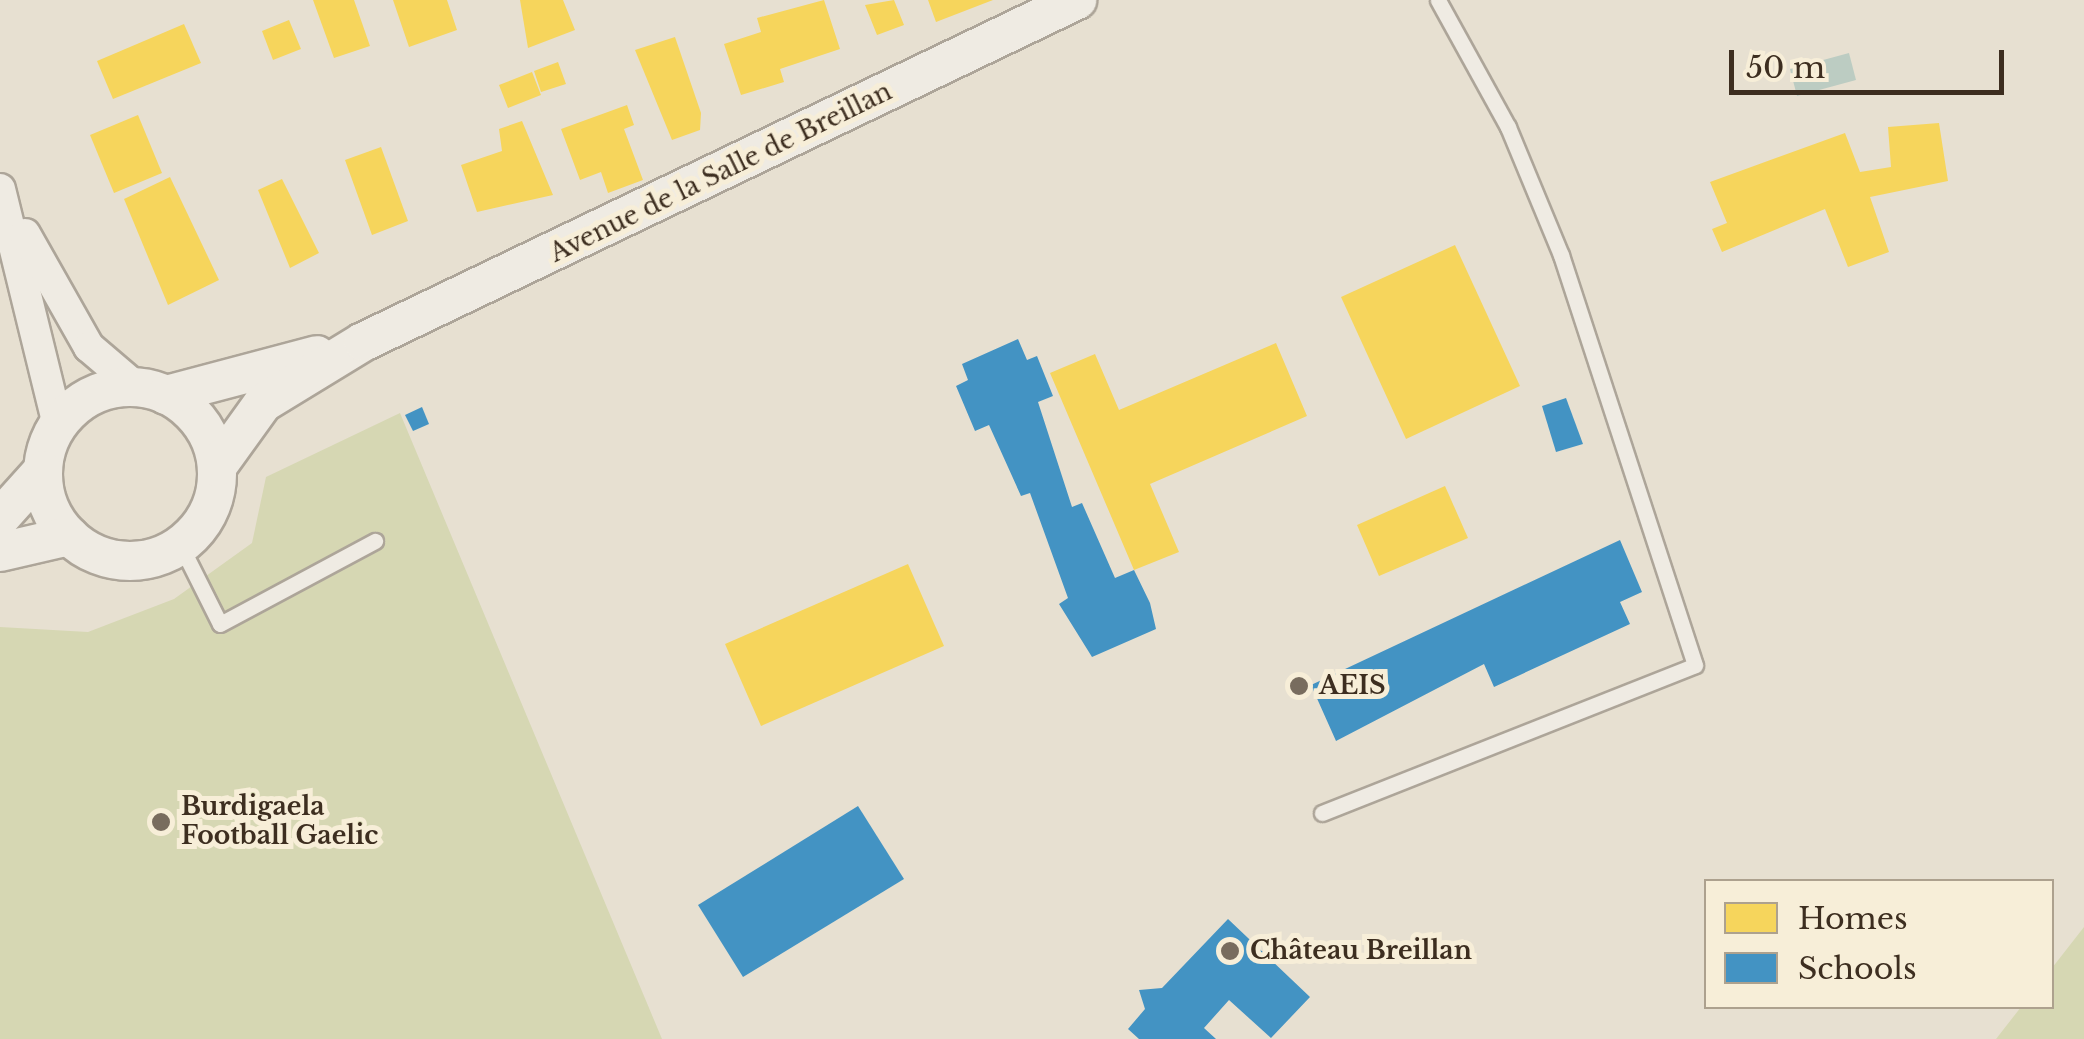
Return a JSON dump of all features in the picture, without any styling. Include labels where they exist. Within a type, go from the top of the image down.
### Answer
[{"type":"street","name":"Avenue de la Salle de Breillan","points":[[217,467],[262,403],[363,342],[1076,0]]},
{"type":"street","points":[[0,190],[89,347],[202,424],[217,467],[214,497],[180,544],[133,560],[69,536],[0,552]]},
{"type":"street","points":[[0,190],[58,425]]},
{"type":"street","name":"Avenue de la Salle de Breillan","points":[[151,391],[363,342]]},
{"type":"street","points":[[0,518],[43,470],[58,425],[92,396],[151,391]]},
{"type":"street","points":[[43,470],[49,505],[69,536]]},
{"type":"lane","points":[[1322,813],[1695,664],[1561,256],[1508,127],[1438,0]]},
{"type":"lane","points":[[180,544],[220,624],[375,541]]},
{"type":"green space","points":[[400,413],[662,1039],[0,1039],[0,627],[88,632],[174,599],[252,543],[266,477]]},
{"type":"green space","points":[[2084,927],[2084,1039],[1996,1039],[2019,1009],[2054,1009],[2054,965]]},
{"type":"shaded area","points":[[1849,53],[1856,80],[1797,96],[1790,69]]},
{"type":"building: Homes","points":[[313,0],[354,0],[370,46],[334,58]]},
{"type":"building: Homes","points":[[393,0],[447,0],[457,30],[409,47]]},
{"type":"building: Homes","points":[[520,0],[563,0],[575,30],[528,48]]},
{"type":"building: Homes","points":[[824,0],[840,49],[780,69],[784,82],[741,95],[724,44],[761,32],[757,18]]},
{"type":"building: Homes","points":[[894,0],[904,25],[877,35],[865,5]]},
{"type":"building: Homes","points":[[928,0],[993,0],[936,22]]},
{"type":"building: Homes","points":[[289,20],[301,49],[273,60],[262,31]]},
{"type":"building: Homes","points":[[184,24],[201,63],[113,99],[97,61]]},
{"type":"building: Homes","points":[[675,37],[701,113],[700,130],[672,140],[635,50]]},
{"type":"building: Homes","points":[[558,62],[566,84],[541,92],[534,71]]},
{"type":"building: Homes","points":[[532,72],[541,95],[508,108],[499,85]]},
{"type":"building: Homes","points":[[627,105],[634,125],[624,129],[643,180],[608,193],[601,172],[580,180],[561,129]]},
{"type":"building: Homes","points":[[138,115],[162,173],[114,193],[90,135]]},
{"type":"building: Homes","points":[[522,121],[553,195],[477,212],[461,165],[502,151],[499,129]]},
{"type":"building: Homes","points":[[1939,123],[1948,181],[1870,197],[1889,252],[1848,267],[1825,209],[1722,252],[1712,229],[1727,223],[1710,182],[1845,133],[1860,172],[1891,167],[1888,127]]},
{"type":"building: Homes","points":[[381,147],[408,221],[372,235],[345,160]]},
{"type":"building: Homes","points":[[170,177],[219,280],[168,305],[124,199]]},
{"type":"building: Homes","points":[[282,179],[319,253],[290,268],[258,190]]},
{"type":"building: Homes","points":[[1455,245],[1520,386],[1406,439],[1341,297]]},
{"type":"building: Homes","points":[[1276,343],[1307,416],[1150,484],[1179,552],[1134,570],[1050,373],[1095,354],[1119,410]]},
{"type":"building: Homes","points":[[1445,486],[1468,538],[1379,576],[1357,525]]},
{"type":"building: Homes","points":[[908,564],[944,646],[761,726],[725,644]]},
{"type":"building: Schools","points":[[1018,339],[1027,360],[1037,356],[1053,396],[1038,402],[1072,507],[1082,503],[1115,578],[1134,570],[1150,603],[1156,629],[1092,657],[1059,604],[1068,598],[1030,493],[1021,496],[989,425],[975,431],[956,386],[968,380],[962,364]]},
{"type":"building: Schools","points":[[1566,398],[1583,444],[1556,452],[1542,406]]},
{"type":"building: Schools","points":[[422,407],[429,424],[413,431],[405,415]]},
{"type":"building: Schools","points":[[1620,540],[1642,592],[1620,602],[1630,624],[1494,687],[1484,664],[1336,741],[1311,685]]},
{"type":"building: Schools","points":[[858,806],[904,879],[743,977],[698,905]]},
{"type":"building: Schools","name":"Château Breillan","points":[[1228,919],[1310,997],[1271,1038],[1229,1000],[1204,1028],[1216,1039],[1139,1039],[1128,1029],[1145,1009],[1139,990],[1162,988]]},
{"type":"place","name":"AEIS","points":[[1299,686]]},
{"type":"place","name":"Burdigaela Football Gaelic","points":[[161,822]]},
{"type":"place","name":"Château Breillan","points":[[1230,951]]}]
